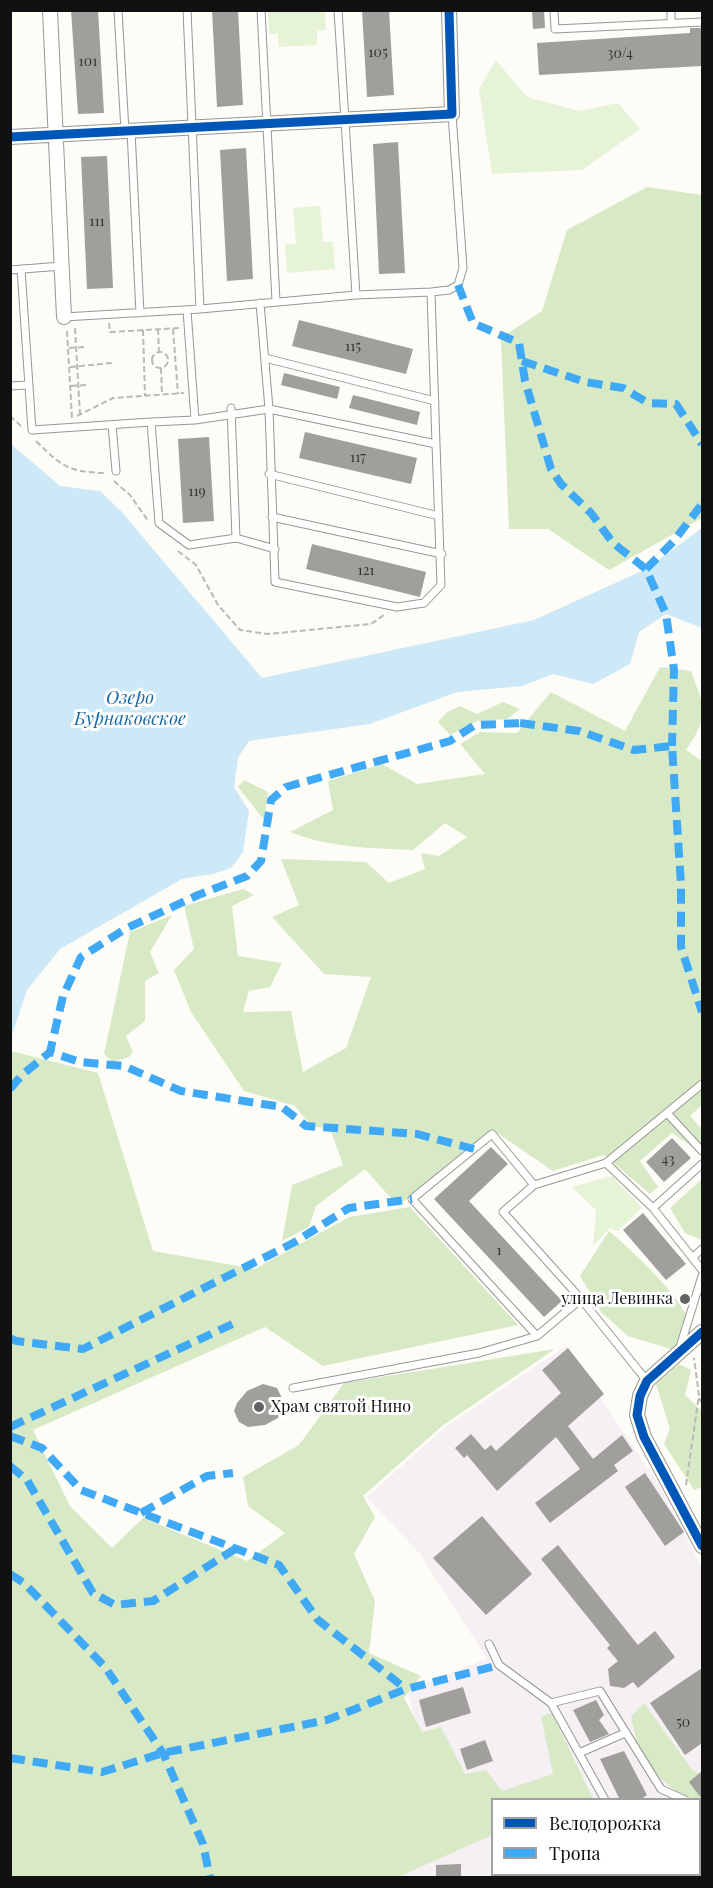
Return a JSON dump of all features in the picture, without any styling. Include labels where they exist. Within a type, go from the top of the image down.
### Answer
[{"type":"street","points":[[50,10],[62,266],[68,321]]},
{"type":"street","points":[[10,137],[452,114],[449,10]]},
{"type":"street","points":[[698,1338],[646,1381],[640,1396],[637,1415],[644,1437],[702,1546]]},
{"type":"lane","points":[[118,10],[140,312]]},
{"type":"lane","points":[[187,10],[200,309]]},
{"type":"lane","points":[[261,10],[269,122],[276,301]]},
{"type":"lane","points":[[338,10],[356,295]]},
{"type":"lane","points":[[554,10],[555,29],[702,22]]},
{"type":"lane","points":[[671,10],[671,24]]},
{"type":"lane","points":[[68,321],[140,312],[449,290],[458,285],[463,268],[452,114]]},
{"type":"lane","points":[[10,270],[62,266]]},
{"type":"lane","points":[[21,269],[32,430],[195,420],[232,412],[269,409],[436,444]]},
{"type":"lane","points":[[260,303],[269,409],[269,474],[275,549],[275,582],[397,607],[424,603],[441,585],[442,554],[431,292]]},
{"type":"lane","points":[[187,310],[195,420]]},
{"type":"lane","points":[[264,358],[435,401]]},
{"type":"lane","points":[[10,386],[29,385]]},
{"type":"lane","points":[[232,412],[236,538]]},
{"type":"lane","points":[[151,422],[159,523],[189,545],[236,538],[275,549]]},
{"type":"lane","points":[[112,425],[116,471]]},
{"type":"lane","points":[[269,474],[439,516]]},
{"type":"lane","points":[[272,517],[442,554]]},
{"type":"lane","points":[[646,1381],[581,1299],[503,1212],[534,1185],[606,1163],[702,1084]]},
{"type":"lane","points":[[667,1113],[702,1151]]},
{"type":"lane","points":[[534,1185],[492,1134],[412,1199],[537,1336]]},
{"type":"lane","points":[[606,1163],[652,1208],[702,1270]]},
{"type":"lane","points":[[652,1208],[702,1164]]},
{"type":"lane","points":[[693,1257],[702,1249]]},
{"type":"lane","points":[[678,1354],[702,1275]]},
{"type":"lane","points":[[293,1388],[479,1353],[537,1336],[581,1299]]},
{"type":"lane","points":[[489,1644],[499,1665],[551,1703],[604,1798]]},
{"type":"lane","points":[[551,1703],[600,1691],[661,1789],[681,1798]]},
{"type":"lane","points":[[579,1753],[625,1733]]},
{"type":"path","points":[[109,320],[110,332],[188,328]]},
{"type":"path","points":[[68,321],[76,347],[80,415]]},
{"type":"path","points":[[68,321],[72,418],[113,398],[193,393]]},
{"type":"path","points":[[173,328],[178,394]]},
{"type":"path","points":[[159,329],[159,352]]},
{"type":"path","points":[[143,330],[145,396]]},
{"type":"path","points":[[68,348],[84,347]]},
{"type":"path","points":[[159,352],[165,355],[167,360]]},
{"type":"path","points":[[152,360],[153,356],[159,352]]},
{"type":"path","points":[[144,361],[152,360]]},
{"type":"path","points":[[152,360],[154,365],[160,368]]},
{"type":"path","points":[[162,395],[160,368],[167,360],[176,360]]},
{"type":"path","points":[[69,367],[112,363]]},
{"type":"path","points":[[70,386],[86,385]]},
{"type":"path","points":[[682,1505],[699,1398],[698,1338]]},
{"type":"path","points":[[699,1398],[702,1403]]},
{"type":"shaded area","points":[[566,1346],[662,1490],[702,1568],[702,1877],[378,1877],[491,1827],[491,1876],[701,1876],[701,1798],[491,1799],[420,1737],[407,1690],[487,1659],[420,1554],[367,1497],[445,1427]]},
{"type":"green space","points":[[268,11],[325,11],[326,30],[317,31],[317,45],[279,47],[278,34],[269,34]]},
{"type":"green space","points":[[496,60],[527,97],[579,111],[618,103],[640,129],[582,170],[492,174],[479,89]]},
{"type":"green space","points":[[647,187],[702,195],[702,518],[609,570],[548,529],[509,529],[501,338],[542,311],[567,230]]},
{"type":"green space","points":[[320,206],[323,242],[333,242],[335,269],[287,273],[285,245],[296,244],[293,208]]},
{"type":"green space","points":[[660,667],[691,671],[700,695],[703,712],[699,728],[686,750],[702,761],[702,1105],[690,1116],[702,1129],[702,1154],[672,1133],[640,1161],[658,1187],[650,1194],[604,1155],[553,1171],[493,1130],[398,1206],[365,1169],[316,1206],[309,1227],[282,1241],[292,1185],[343,1165],[330,1128],[312,1127],[295,1106],[244,1091],[191,1012],[174,970],[194,949],[184,906],[243,889],[254,895],[232,906],[238,956],[282,963],[270,987],[249,991],[243,1012],[291,1011],[303,1072],[346,1048],[371,977],[324,974],[272,917],[299,905],[281,859],[366,862],[389,883],[425,869],[421,853],[439,856],[467,837],[445,823],[413,850],[335,844],[290,832],[333,810],[328,781],[382,764],[417,784],[485,774],[460,744],[480,732],[517,733],[551,692],[625,731]]},
{"type":"green space","points":[[503,702],[520,709],[507,719],[477,721],[450,735],[438,722],[446,713],[460,706],[477,714]]},
{"type":"green space","points":[[244,780],[268,792],[264,820],[238,787]]},
{"type":"green space","points":[[172,915],[150,952],[159,973],[145,981],[145,1021],[126,1036],[133,1052],[129,1057],[113,1062],[104,1054],[130,932]]},
{"type":"green space","points":[[11,1051],[98,1073],[153,1251],[255,1269],[349,1217],[410,1207],[518,1325],[323,1366],[265,1327],[33,1430],[70,1506],[112,1548],[143,1518],[247,1561],[285,1533],[248,1506],[243,1477],[299,1445],[344,1383],[555,1349],[442,1426],[363,1496],[375,1517],[354,1554],[375,1601],[369,1653],[421,1676],[404,1698],[422,1732],[441,1727],[465,1774],[486,1770],[502,1791],[553,1774],[541,1716],[552,1713],[593,1798],[491,1798],[491,1835],[398,1877],[11,1877]]},
{"type":"green space","points":[[612,1176],[642,1208],[618,1231],[610,1228],[593,1246],[596,1210],[572,1187]]},
{"type":"green space","points":[[702,1179],[702,1240],[685,1233],[670,1208]]},
{"type":"green space","points":[[609,1231],[651,1270],[686,1314],[674,1350],[628,1336],[602,1313],[580,1276]]},
{"type":"green space","points":[[679,1364],[691,1370],[685,1395],[702,1411],[702,1487],[694,1490],[664,1444],[670,1429],[656,1384]]},
{"type":"green space","points":[[644,1703],[693,1771],[702,1775],[702,1804],[701,1798],[691,1798],[673,1789],[650,1766],[640,1750],[631,1717]]},
{"type":"water","name":"Озеро Бурнаковское","points":[[11,444],[60,486],[100,491],[120,510],[262,678],[534,620],[646,569],[702,528],[702,628],[666,614],[639,632],[630,664],[593,684],[553,674],[522,686],[457,692],[370,724],[249,741],[238,758],[234,787],[249,811],[243,852],[231,868],[213,874],[182,879],[60,949],[27,990],[11,1038]]},
{"type":"building","points":[[71,10],[98,10],[104,113],[78,114]]},
{"type":"building","points":[[212,10],[238,10],[243,105],[217,107]]},
{"type":"building","points":[[362,10],[389,10],[394,95],[367,97]]},
{"type":"building","points":[[532,10],[544,10],[545,28],[533,29]]},
{"type":"building","points":[[690,28],[702,28],[702,66],[539,75],[537,43],[690,33]]},
{"type":"building","points":[[398,142],[405,273],[379,274],[373,144]]},
{"type":"building","points":[[246,148],[253,279],[227,281],[220,150]]},
{"type":"building","points":[[107,156],[113,288],[87,289],[81,157]]},
{"type":"building","points":[[299,320],[413,349],[406,374],[292,346]]},
{"type":"building","points":[[284,373],[340,387],[337,399],[281,385]]},
{"type":"building","points":[[353,395],[420,412],[417,425],[349,408]]},
{"type":"building","points":[[305,432],[417,458],[411,484],[299,458]]},
{"type":"building","points":[[209,437],[214,521],[183,523],[178,439]]},
{"type":"building","points":[[312,544],[426,572],[420,597],[306,569]]},
{"type":"building","points":[[672,1138],[691,1158],[664,1182],[646,1162]]},
{"type":"building","points":[[491,1147],[508,1164],[469,1201],[562,1301],[544,1317],[434,1199]]},
{"type":"building","points":[[643,1213],[686,1264],[666,1280],[623,1230]]},
{"type":"building","points":[[568,1348],[604,1394],[568,1426],[593,1459],[622,1435],[633,1451],[614,1465],[618,1471],[550,1523],[535,1503],[580,1469],[556,1437],[497,1491],[467,1455],[464,1458],[455,1448],[471,1434],[485,1450],[491,1445],[496,1451],[561,1393],[542,1370]]},
{"type":"building","name":"Храм святой Нино","points":[[263,1384],[277,1388],[284,1402],[278,1418],[265,1425],[248,1427],[239,1422],[234,1411],[237,1403],[247,1391]]},
{"type":"building","points":[[645,1473],[684,1532],[665,1546],[625,1487]]},
{"type":"building","points":[[482,1516],[532,1574],[486,1615],[433,1558]]},
{"type":"building","points":[[558,1545],[638,1645],[655,1631],[675,1657],[638,1688],[633,1682],[624,1688],[610,1686],[608,1669],[618,1661],[607,1648],[610,1645],[541,1559]]},
{"type":"building","points":[[702,1668],[702,1743],[685,1755],[650,1703]]},
{"type":"building","points":[[463,1687],[471,1713],[426,1727],[419,1700]]},
{"type":"building","points":[[596,1700],[604,1715],[599,1720],[609,1734],[590,1742],[573,1710]]},
{"type":"building","points":[[485,1740],[493,1761],[467,1770],[460,1749]]},
{"type":"building","points":[[624,1751],[647,1795],[643,1798],[619,1798],[600,1759]]},
{"type":"building","points":[[702,1771],[702,1799],[689,1782]]},
{"type":"building","points":[[461,1864],[461,1878],[436,1878],[436,1865]]},
{"type":"marked path","points":[[458,285],[473,323],[519,343],[525,381],[551,469],[561,484],[591,513],[613,543],[646,569],[666,614],[674,670],[672,746]]},
{"type":"marked path","points":[[522,361],[585,382],[623,388],[648,403],[676,404],[702,444]]},
{"type":"marked path","points":[[646,569],[673,542],[702,504]]},
{"type":"marked path","points":[[520,723],[579,731],[634,750],[672,746],[681,885],[681,947],[702,1012]]},
{"type":"marked path","points":[[474,1149],[417,1134],[306,1126],[282,1107],[181,1091],[124,1066],[80,1062],[50,1052],[63,996],[81,957],[125,929],[198,895],[247,876],[261,861],[271,800],[286,787],[450,741],[475,725],[524,723]]},
{"type":"marked path","points":[[10,1089],[22,1075],[50,1052]]},
{"type":"marked path","points":[[10,1338],[16,1341],[83,1349],[295,1242],[349,1208],[412,1199]]},
{"type":"marked path","points":[[10,1427],[237,1322]]},
{"type":"marked path","points":[[10,1436],[42,1448],[81,1490],[279,1565],[318,1620],[406,1689]]},
{"type":"marked path","points":[[10,1466],[27,1480],[93,1593],[115,1605],[153,1601],[235,1549]]},
{"type":"marked path","points":[[141,1513],[207,1476],[233,1473]]},
{"type":"marked path","points":[[10,1574],[24,1583],[105,1667],[163,1753],[203,1844],[210,1878]]},
{"type":"marked path","points":[[10,1758],[102,1772],[163,1753],[327,1720],[406,1689],[499,1665]]},
{"type":"cycle path","points":[[10,137],[452,114],[449,10]]},
{"type":"cycle path","points":[[702,1332],[647,1381],[640,1396],[637,1415],[644,1437],[702,1546]]},
{"type":"place","name":"улица Левинка","points":[[685,1299]]},
{"type":"place","name":"Храм святой Нино","points":[[259,1407]]}]
